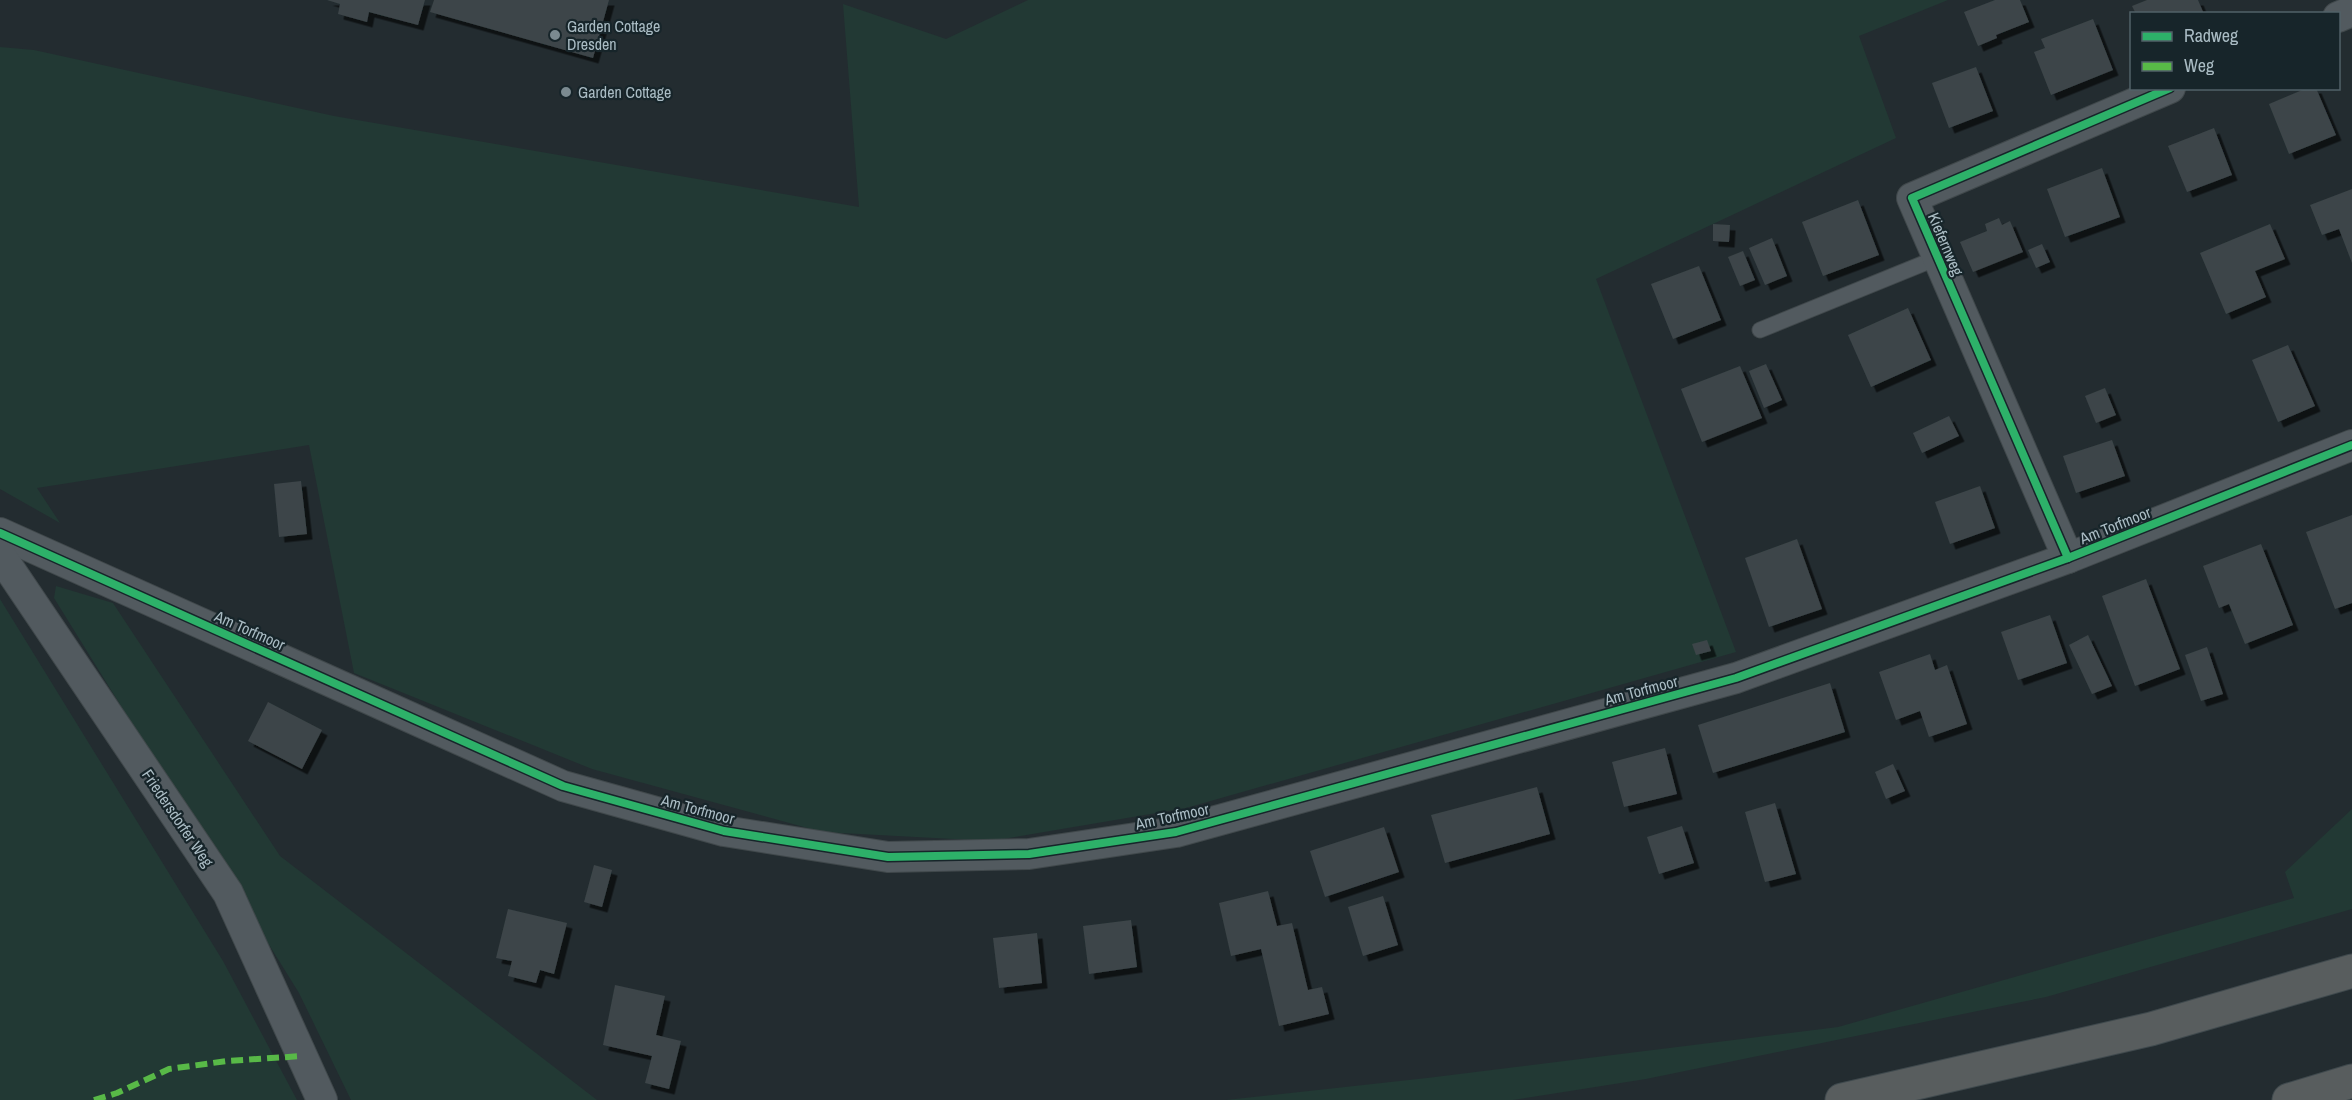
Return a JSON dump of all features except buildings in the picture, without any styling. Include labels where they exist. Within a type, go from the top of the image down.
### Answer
[{"type":"highway","points":[[1842,1100],[2151,1029],[2352,972]]},
{"type":"highway","points":[[2289,1100],[2352,1081]]},
{"type":"street","name":"Kiefernweg","points":[[2067,558],[1912,198],[2165,90]]},
{"type":"street","name":"Am Torfmoor","points":[[0,533],[563,786],[724,831],[888,857],[1029,854],[1176,832],[1736,678],[2067,558],[2352,445]]},
{"type":"street","name":"Friedersdorfer Weg","points":[[0,555],[228,893],[322,1100]]},
{"type":"lane","points":[[1760,330],[1937,258]]},
{"type":"green space","points":[[1028,0],[1948,0],[1859,36],[1896,138],[1596,279],[1736,652],[1186,808],[991,841],[822,832],[592,769],[354,673],[309,445],[37,488],[60,523],[0,489],[0,47],[34,50],[334,116],[859,207],[843,4],[946,39]]},
{"type":"green space","points":[[56,586],[113,603],[280,856],[597,1100],[351,1100],[299,993],[54,598]]},
{"type":"green space","points":[[0,599],[223,961],[297,1100],[0,1100]]},
{"type":"green space","points":[[2352,809],[2352,909],[2046,997],[1646,1079],[1513,1100],[1226,1100],[1427,1078],[1838,1027],[2294,898],[2285,872]]},
{"type":"marked path","points":[[94,1100],[117,1093],[169,1069],[227,1061],[302,1056]]},
{"type":"cycle path","points":[[2068,558],[1912,198],[2165,90]]},
{"type":"cycle path","points":[[0,533],[563,786],[724,831],[888,857],[1029,854],[1176,832],[1736,678],[2068,558],[2352,445]]},
{"type":"place","name":"Garden Cottage Dresden","points":[[555,35]]},
{"type":"place","name":"Garden Cottage","points":[[566,92]]}]
